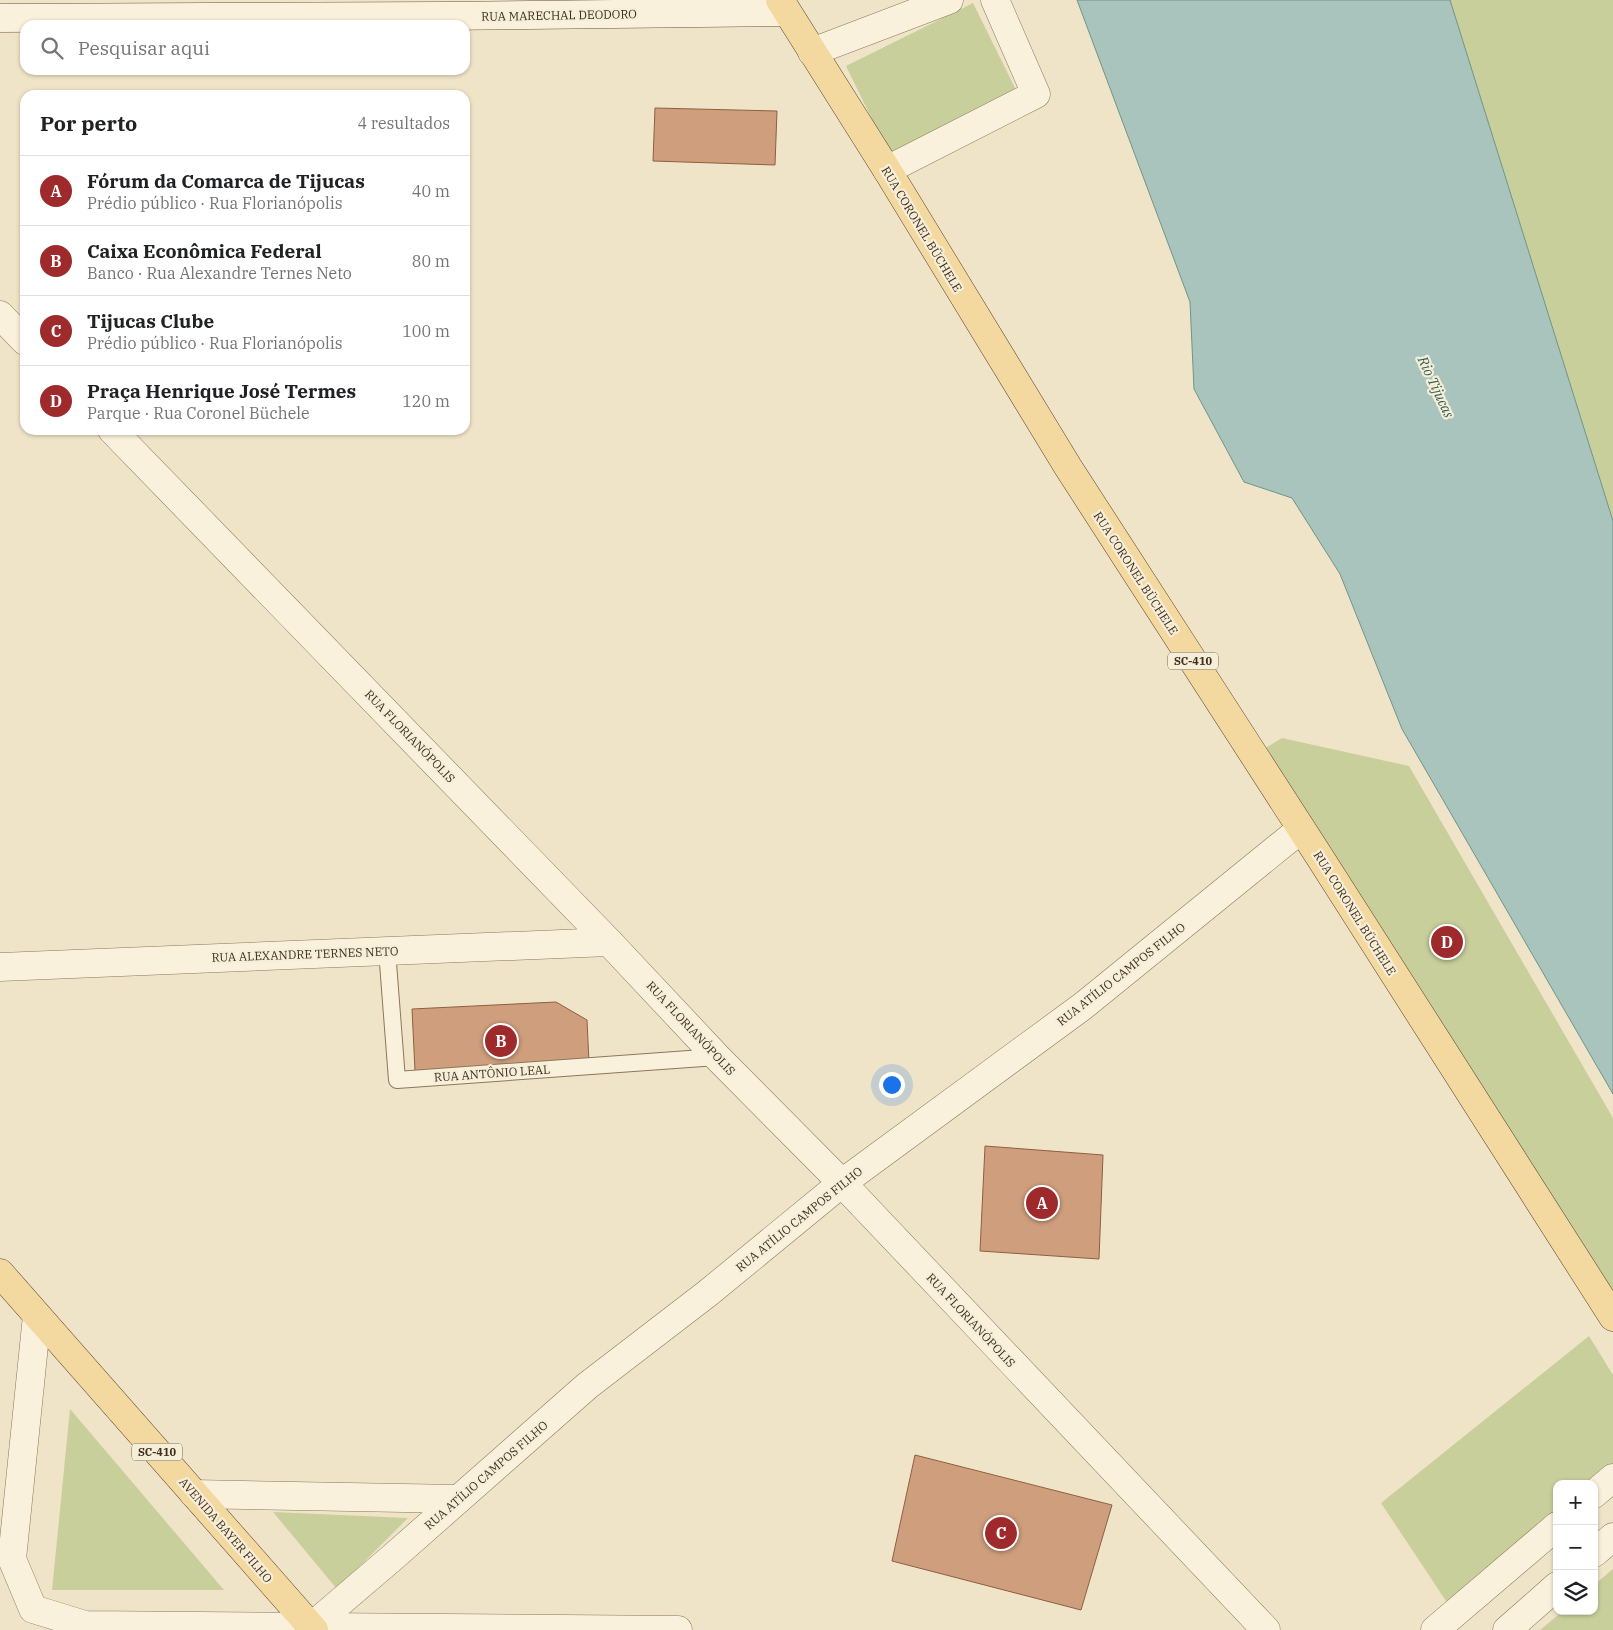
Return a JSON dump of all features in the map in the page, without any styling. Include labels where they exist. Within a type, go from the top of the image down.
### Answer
[{"type":"main road","name":"RUA CORONEL BÜCHELE","points":[[784,6],[887,170],[1068,467],[1613,1317]]},
{"type":"main road","name":"AVENIDA BAYER FILHO","points":[[0,1273],[312,1628]]},
{"type":"street","points":[[812,52],[949,0]]},
{"type":"street","points":[[887,170],[1036,94],[995,0]]},
{"type":"street","name":"RUA MARECHAL DEODORO","points":[[0,18],[440,8],[784,6]]},
{"type":"street","points":[[0,315],[20,336]]},
{"type":"street","name":"RUA FLORIANÓPOLIS","points":[[117,435],[609,942],[717,1057],[842,1183],[1266,1630]]},
{"type":"street","name":"RUA ATÍLIO CAMPOS FILHO","points":[[312,1628],[587,1386],[708,1293],[842,1183],[1083,1006],[1301,829]]},
{"type":"street","name":"RUA ALEXANDRE TERNES NETO","points":[[0,967],[609,942]]},
{"type":"street","points":[[37,1316],[6,1559],[33,1609],[85,1625],[678,1630]]},
{"type":"street","points":[[1598,1491],[1613,1478]]},
{"type":"street","points":[[194,1494],[458,1499]]},
{"type":"street","points":[[1435,1630],[1553,1529]]},
{"type":"street","points":[[1598,1549],[1613,1536]]},
{"type":"street","points":[[1507,1630],[1553,1590]]},
{"type":"lane","name":"RUA ANTÔNIO LEAL","points":[[387,950],[397,1080],[717,1057]]},
{"type":"green space","points":[[1450,0],[1613,0],[1613,521]]},
{"type":"green space","points":[[973,3],[1017,92],[889,154],[846,66]]},
{"type":"green space","points":[[1282,738],[1409,766],[1613,1118],[1613,1305],[1262,750]]},
{"type":"green space","points":[[1589,1336],[1613,1375],[1613,1467],[1598,1480],[1553,1480],[1553,1517],[1448,1604],[1381,1503]]},
{"type":"green space","points":[[70,1409],[224,1590],[52,1590]]},
{"type":"green space","points":[[273,1512],[408,1518],[337,1589]]},
{"type":"green space","points":[[1613,1569],[1613,1630],[1540,1630],[1558,1615],[1598,1615],[1598,1582]]},
{"type":"water","name":"Rio Tijucas","points":[[1077,0],[1450,0],[1613,521],[1613,1094],[1402,729],[1340,574],[1292,498],[1244,482],[1194,389],[1190,302]]},
{"type":"building","points":[[655,108],[777,111],[775,165],[653,161]]},
{"type":"building","points":[[556,1002],[587,1020],[589,1062],[415,1071],[412,1009]]},
{"type":"building","points":[[985,1146],[1103,1155],[1099,1259],[980,1251]]},
{"type":"building","points":[[915,1455],[1112,1505],[1081,1610],[892,1561]]},
{"type":"place","name":"Praça Henrique José Termes","points":[[1447,942]]},
{"type":"place","name":"Caixa Econômica Federal","points":[[501,1041]]},
{"type":"place","name":"Fórum da Comarca de Tijucas","points":[[1042,1203]]},
{"type":"place","name":"Tijucas Clube","points":[[1001,1533]]}]
